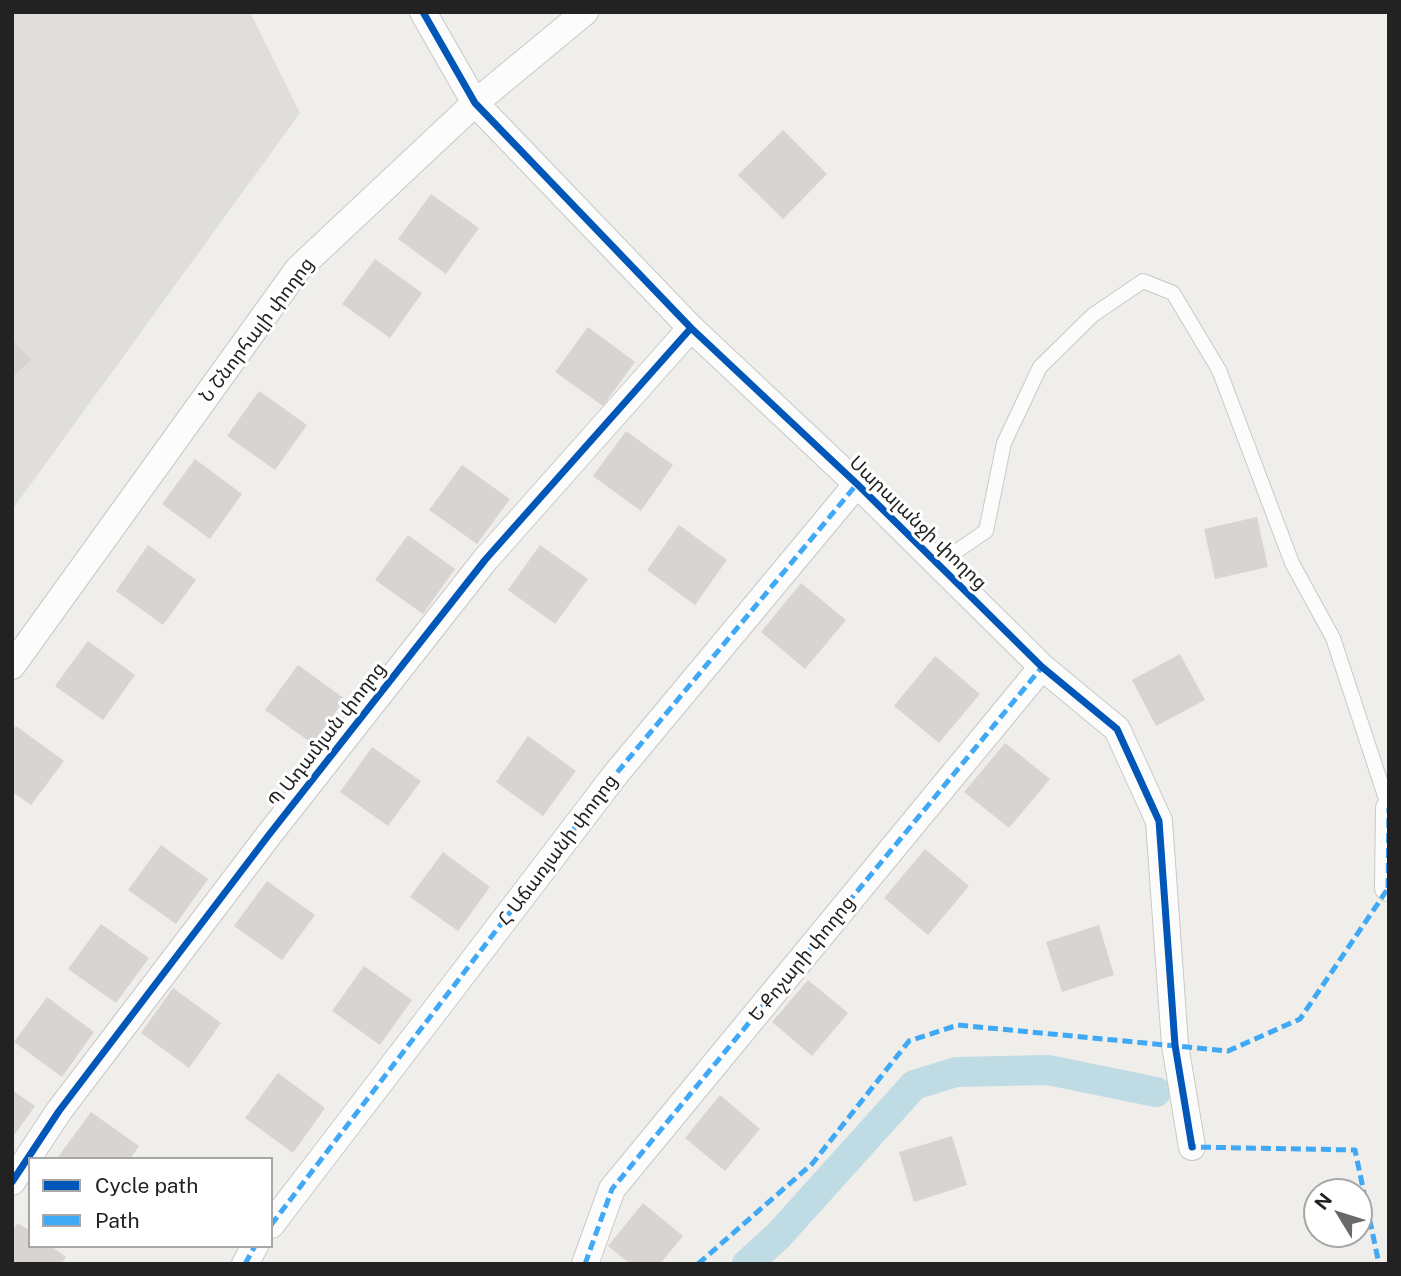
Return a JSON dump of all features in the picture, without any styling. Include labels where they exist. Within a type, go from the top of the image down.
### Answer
[{"type":"street","name":"Սարալանջի փողոց","points":[[423,12],[475,103],[691,328],[857,484],[1042,667],[1117,729],[1159,821],[1175,1045],[1192,1147]]},
{"type":"street","name":"Ն Շնորհալի փողոց","points":[[12,666],[298,269],[475,103],[585,12]]},
{"type":"street","name":"Պ Ադամյան փողոց","points":[[29,1157],[59,1111],[268,836],[485,560],[691,328]]},
{"type":"street","name":"Հ Աճառյանի փողոց","points":[[273,1222],[615,775],[857,484]]},
{"type":"street","name":"Ե Քոչարի փողոց","points":[[585,1264],[612,1189],[1042,667]]},
{"type":"street","points":[[1388,888],[1389,808]]},
{"type":"street","name":"Պ Ադամյան փողոց","points":[[12,1182],[28,1158]]},
{"type":"street","points":[[245,1264],[254,1248]]},
{"type":"lane","points":[[938,564],[986,531],[1004,443],[1040,367],[1094,315],[1143,281],[1173,293],[1219,370],[1292,563],[1333,638],[1389,808]]},
{"type":"shaded area","points":[[12,12],[250,12],[300,113],[12,510]]},
{"type":"building","points":[[783,130],[827,174],[783,219],[738,175]]},
{"type":"building","points":[[431,194],[479,228],[446,274],[398,239]]},
{"type":"building","points":[[375,259],[422,293],[390,338],[342,304]]},
{"type":"building","points":[[588,327],[635,362],[603,406],[555,372]]},
{"type":"building","points":[[12,339],[31,360],[12,377]]},
{"type":"building","points":[[259,391],[307,425],[275,470],[227,436]]},
{"type":"building","points":[[626,431],[673,465],[641,511],[593,476]]},
{"type":"building","points":[[195,459],[242,494],[210,539],[162,504]]},
{"type":"building","points":[[462,465],[510,499],[477,544],[429,510]]},
{"type":"building","points":[[1257,517],[1268,567],[1215,579],[1204,529]]},
{"type":"building","points":[[679,525],[727,560],[695,605],[647,570]]},
{"type":"building","points":[[408,535],[455,569],[423,614],[375,580]]},
{"type":"building","points":[[148,545],[196,580],[163,625],[116,591]]},
{"type":"building","points":[[540,545],[588,579],[555,624],[508,590]]},
{"type":"building","points":[[801,583],[846,620],[805,669],[761,632]]},
{"type":"building","points":[[88,641],[135,675],[103,720],[55,686]]},
{"type":"building","points":[[1180,654],[1205,700],[1156,726],[1132,680]]},
{"type":"building","points":[[935,656],[980,694],[939,743],[894,706]]},
{"type":"building","points":[[298,665],[345,699],[313,744],[265,710]]},
{"type":"building","points":[[16,726],[64,761],[31,805],[12,792],[12,732]]},
{"type":"building","points":[[528,736],[576,771],[543,816],[496,782]]},
{"type":"building","points":[[1005,743],[1050,779],[1009,828],[964,792]]},
{"type":"building","points":[[372,747],[421,781],[388,826],[340,792]]},
{"type":"building","points":[[161,845],[208,879],[176,924],[128,890]]},
{"type":"building","points":[[925,849],[969,886],[928,935],[884,898]]},
{"type":"building","points":[[443,852],[490,887],[458,931],[410,897]]},
{"type":"building","points":[[267,881],[315,915],[282,960],[234,926]]},
{"type":"building","points":[[101,924],[149,958],[116,1003],[68,969]]},
{"type":"building","points":[[1099,925],[1114,975],[1062,992],[1046,942]]},
{"type":"building","points":[[364,966],[412,1000],[380,1045],[332,1011]]},
{"type":"building","points":[[808,980],[848,1013],[812,1056],[772,1022]]},
{"type":"building","points":[[173,988],[221,1023],[189,1068],[141,1033]]},
{"type":"building","points":[[47,997],[94,1032],[62,1077],[14,1042]]},
{"type":"building","points":[[278,1073],[325,1108],[293,1153],[245,1118]]},
{"type":"building","points":[[12,1090],[35,1106],[12,1138]]},
{"type":"building","points":[[720,1095],[760,1129],[725,1171],[685,1138]]},
{"type":"building","points":[[91,1112],[139,1146],[131,1157],[58,1157]]},
{"type":"building","points":[[952,1136],[967,1185],[914,1202],[899,1152]]},
{"type":"building","points":[[643,1203],[683,1236],[660,1264],[630,1264],[608,1246]]},
{"type":"building","points":[[18,1223],[28,1230],[28,1248],[54,1248],[66,1257],[61,1264],[12,1264],[12,1231]]},
{"type":"waterway","points":[[747,1264],[778,1236],[914,1085],[956,1072],[1048,1070],[1156,1092]]},
{"type":"marked path","points":[[273,1222],[615,775],[857,484]]},
{"type":"marked path","points":[[585,1264],[612,1189],[1042,667]]},
{"type":"marked path","points":[[1388,888],[1389,808]]},
{"type":"marked path","points":[[698,1264],[812,1164],[909,1041],[958,1025],[1228,1051],[1300,1019],[1389,887]]},
{"type":"marked path","points":[[1191,1141],[1192,1147],[1355,1150],[1379,1264]]},
{"type":"marked path","points":[[245,1264],[254,1248]]},
{"type":"cycle path","points":[[423,12],[475,103],[691,328],[857,484],[1042,667],[1117,729],[1159,821],[1175,1045],[1192,1147]]},
{"type":"cycle path","points":[[29,1157],[59,1111],[268,836],[485,560],[691,328]]},
{"type":"cycle path","points":[[12,1182],[28,1158]]}]
